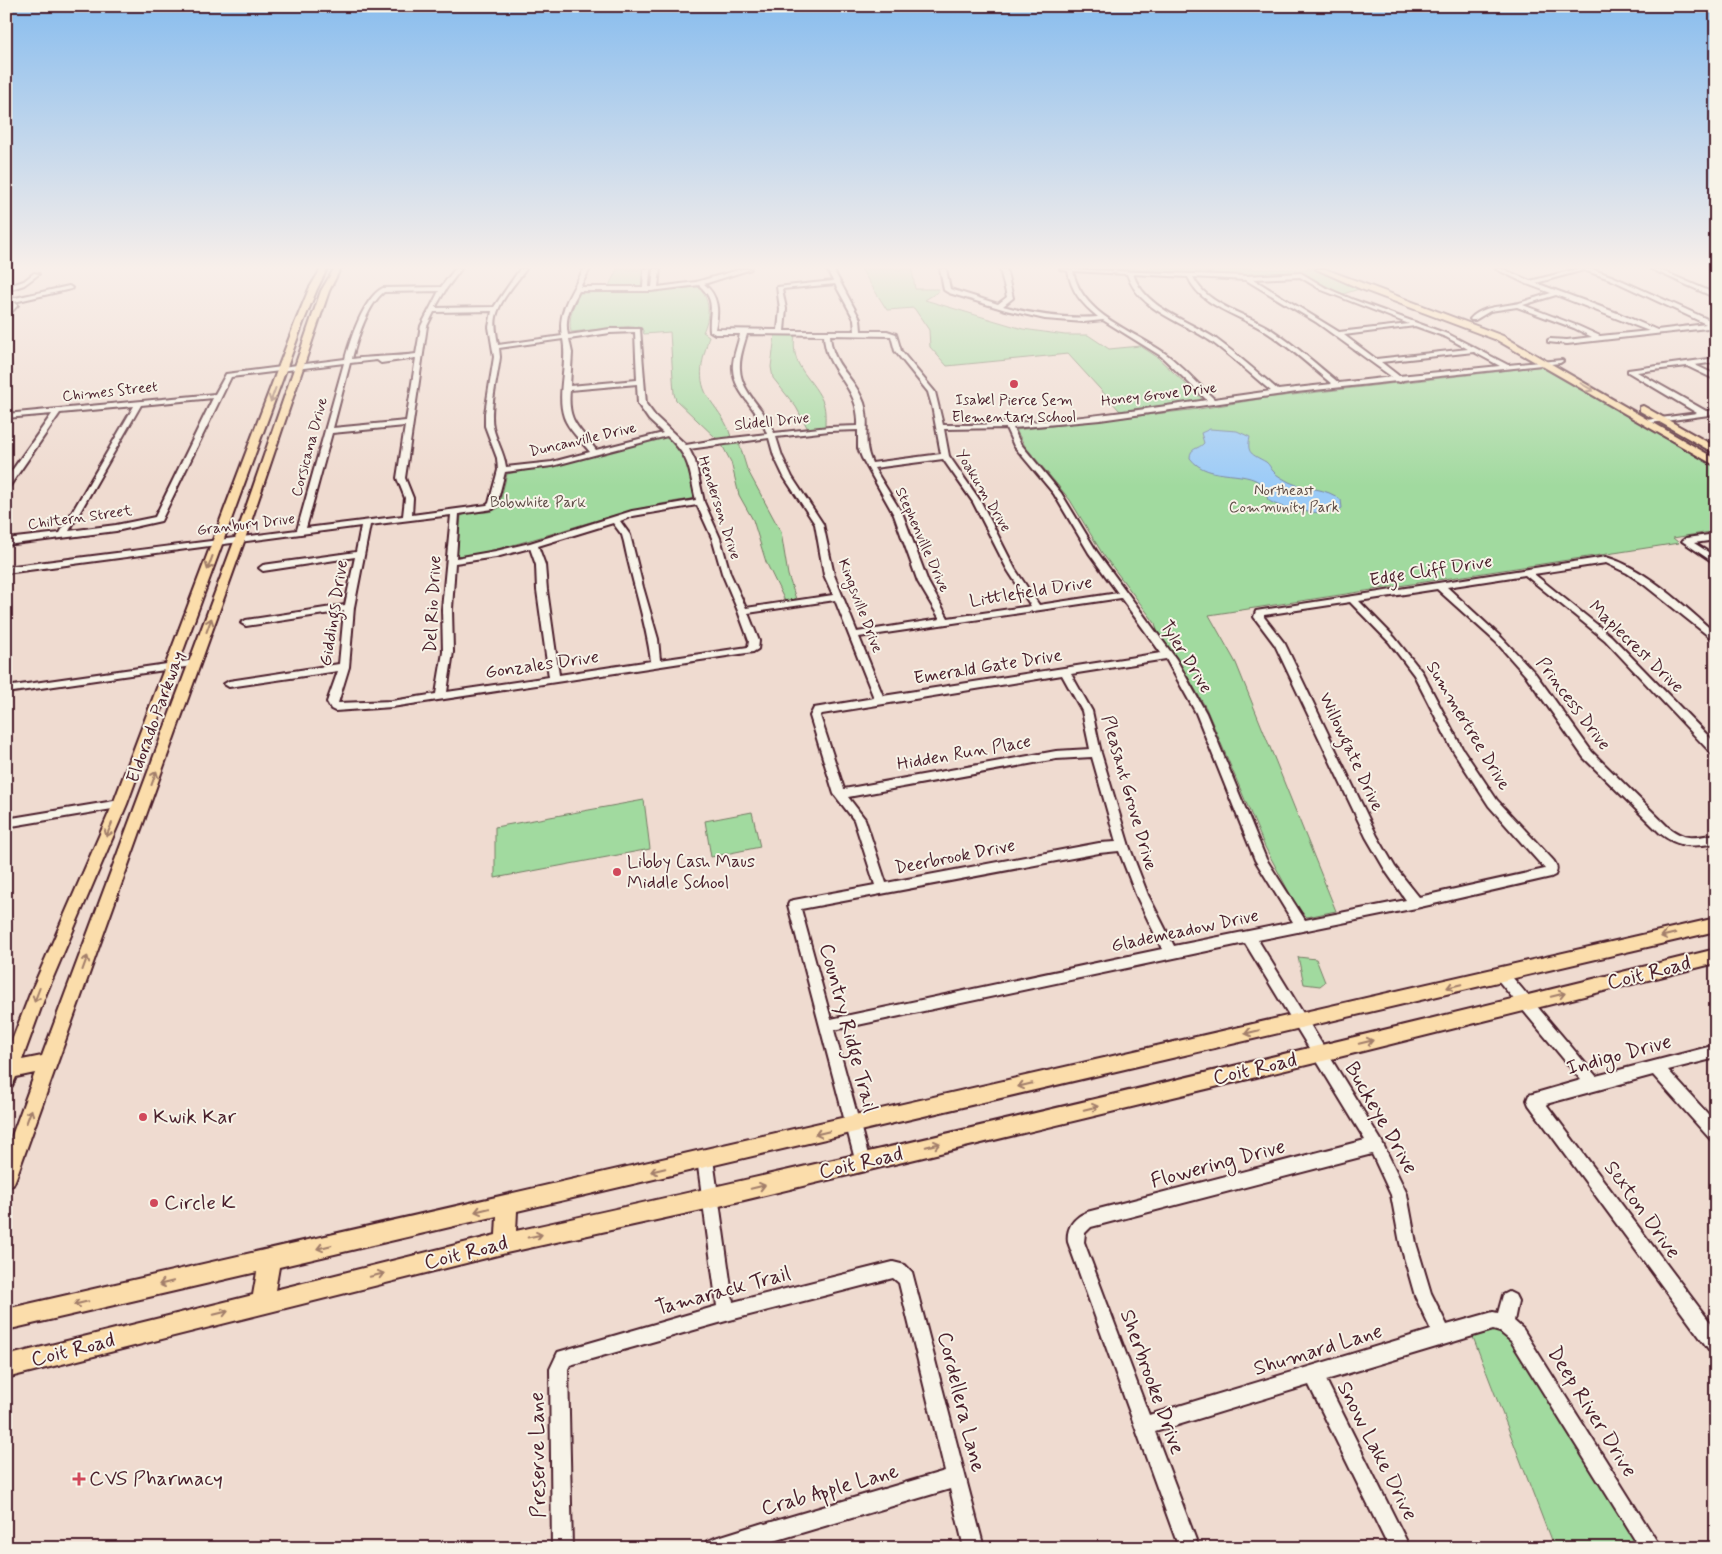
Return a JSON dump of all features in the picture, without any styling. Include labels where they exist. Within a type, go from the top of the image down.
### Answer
[{"type":"main road","name":"Eldorado Parkway","points":[[8,1075],[38,994],[120,804],[282,370],[295,342]]},
{"type":"main road","name":"Eldorado Parkway","points":[[6,1178],[240,539],[299,368],[306,342]]},
{"type":"main road","points":[[1506,342],[1716,463]]},
{"type":"main road","points":[[1522,342],[1535,348]]},
{"type":"main road","points":[[1544,352],[1564,364]]},
{"type":"main road","points":[[1638,406],[1716,451]]},
{"type":"main road","points":[[120,804],[146,800]]},
{"type":"main road","name":"Coit Road","points":[[6,1320],[852,1126],[1716,924]]},
{"type":"main road","name":"Coit Road","points":[[6,1366],[506,1243],[711,1198],[1319,1054],[1716,956]]},
{"type":"main road","points":[[8,1075],[48,1063]]},
{"type":"main road","points":[[506,1243],[507,1205]]},
{"type":"main road","points":[[262,1303],[270,1259]]},
{"type":"street","name":"Corsicana Drive","points":[[301,532],[354,342]]},
{"type":"street","points":[[407,518],[409,498],[401,478],[421,342]]},
{"type":"street","points":[[494,342],[496,372],[489,413],[489,426],[501,458],[502,470]]},
{"type":"street","points":[[495,347],[530,342]]},
{"type":"street","points":[[567,342],[569,353],[568,388],[565,406],[568,419],[594,452]]},
{"type":"street","name":"Henderson Drive","points":[[639,342],[642,404],[652,418],[684,448],[695,473],[700,502],[716,538],[726,574],[754,641],[752,649]]},
{"type":"street","name":"Kingsville Drive","points":[[742,342],[736,367],[738,380],[743,390],[763,414],[778,456],[788,477],[819,524],[830,575],[880,701]]},
{"type":"street","name":"Stephenville Drive","points":[[828,342],[831,361],[855,392],[860,402],[863,428],[862,446],[870,466],[904,525],[924,583],[946,622]]},
{"type":"street","name":"Yoakum Drive","points":[[895,342],[898,351],[931,392],[936,406],[945,456],[990,523],[1011,569],[1037,608]]},
{"type":"street","points":[[1142,342],[1162,354],[1214,403]]},
{"type":"street","points":[[1215,342],[1277,393]]},
{"type":"street","points":[[1282,342],[1338,386]]},
{"type":"street","points":[[1347,342],[1400,380]]},
{"type":"street","points":[[1457,342],[1507,367]]},
{"type":"street","points":[[1559,342],[1572,342]]},
{"type":"street","points":[[1374,361],[1476,350]]},
{"type":"street","points":[[216,396],[228,375],[419,356]]},
{"type":"street","points":[[1706,414],[1630,371],[1716,360]]},
{"type":"street","name":"Honey Grove Drive","points":[[939,427],[1008,426],[1507,367],[1546,363],[1564,364]]},
{"type":"street","points":[[1687,363],[1716,378]]},
{"type":"street","points":[[568,388],[640,382]]},
{"type":"street","name":"Chimes Street","points":[[6,416],[216,396]]},
{"type":"street","name":"Chiltern Street","points":[[6,542],[116,528],[158,520],[216,396]]},
{"type":"street","points":[[63,535],[139,403]]},
{"type":"street","points":[[6,485],[57,412]]},
{"type":"street","points":[[1646,422],[1716,412]]},
{"type":"street","points":[[329,431],[409,423]]},
{"type":"street","name":"Tyler Drive","points":[[1008,426],[1017,444],[1057,493],[1093,553],[1168,655],[1201,713],[1262,860],[1301,925]]},
{"type":"street","name":"Slidell Drive","points":[[684,448],[716,442],[863,428]]},
{"type":"street","name":"Duncanville Drive","points":[[502,470],[552,464],[670,433]]},
{"type":"street","points":[[870,466],[945,456]]},
{"type":"street","name":"Granbury Drive","points":[[6,570],[490,507],[493,503],[502,470]]},
{"type":"street","points":[[451,561],[496,554],[533,545],[648,510],[700,502]]},
{"type":"street","name":"Del Rio Drive","points":[[441,697],[448,652],[446,609],[455,512]]},
{"type":"street","points":[[614,519],[626,534],[638,587],[653,639],[656,664]]},
{"type":"street","name":"Giddings Drive","points":[[335,707],[332,702],[344,667],[349,607],[366,523]]},
{"type":"street","points":[[1716,536],[1686,541],[1716,561]]},
{"type":"street","points":[[533,545],[542,564],[542,595],[553,654],[554,680]]},
{"type":"street","points":[[263,568],[360,554]]},
{"type":"street","name":"Edge Cliff Drive","points":[[1258,615],[1262,612],[1610,560],[1621,565],[1650,586],[1716,639]]},
{"type":"street","name":"Maplecrest Drive","points":[[1528,573],[1608,638],[1716,751]]},
{"type":"street","name":"Princess Drive","points":[[1440,586],[1499,640],[1530,676],[1588,755],[1664,830],[1679,842],[1688,843],[1716,838]]},
{"type":"street","name":"Littlefield Drive","points":[[854,635],[1124,594]]},
{"type":"street","points":[[743,611],[839,597]]},
{"type":"street","name":"Summertree Drive","points":[[1352,599],[1392,640],[1418,674],[1457,749],[1493,803],[1551,866],[1552,872]]},
{"type":"street","points":[[246,623],[349,607]]},
{"type":"street","name":"Willowgate Drive","points":[[1258,615],[1284,651],[1372,837],[1391,870],[1416,903]]},
{"type":"street","name":"Gonzales Drive","points":[[335,707],[381,705],[441,697],[752,649]]},
{"type":"street","name":"Emerald Gate Drive","points":[[840,794],[815,714],[823,709],[1168,655]]},
{"type":"street","points":[[6,690],[195,663]]},
{"type":"street","points":[[230,684],[344,667]]},
{"type":"street","name":"Pleasant Grove Drive","points":[[1065,672],[1087,711],[1096,754],[1122,846],[1142,895],[1171,954]]},
{"type":"street","name":"Hidden Run Place","points":[[840,794],[1056,755],[1096,754]]},
{"type":"street","points":[[840,794],[859,819],[882,888]]},
{"type":"street","points":[[6,823],[120,804]]},
{"type":"street","name":"Deerbrook Drive","points":[[794,905],[1103,847],[1122,846]]},
{"type":"street","name":"Glademeadow Drive","points":[[826,1026],[1171,954],[1248,936],[1416,903],[1552,872]]},
{"type":"street","name":"Country Ridge Trail","points":[[794,905],[862,1162]]},
{"type":"street","name":"Buckeye Drive","points":[[1248,936],[1376,1145],[1399,1194],[1408,1243],[1423,1296],[1443,1335]]},
{"type":"street","points":[[1502,975],[1593,1084]]},
{"type":"street","name":"Indigo Drive","points":[[1534,1100],[1716,1051]]},
{"type":"street","points":[[1656,1067],[1716,1135]]},
{"type":"street","name":"Sexton Drive","points":[[1534,1100],[1716,1345]]},
{"type":"street","name":"Flowering Drive","points":[[1076,1232],[1086,1220],[1376,1145]]},
{"type":"street","points":[[705,1159],[726,1312]]},
{"type":"street","name":"Sherbrooke Drive","points":[[1076,1232],[1076,1242],[1189,1548]]},
{"type":"street","name":"Tamarack Trail","points":[[561,1362],[571,1355],[726,1312],[888,1270],[899,1270]]},
{"type":"street","name":"Cordellera Lane","points":[[899,1270],[906,1278],[974,1548]]},
{"type":"street","points":[[1506,1325],[1509,1301]]},
{"type":"street","name":"Shumard Lane","points":[[1144,1426],[1443,1335],[1493,1322],[1506,1325]]},
{"type":"street","name":"Deep River Drive","points":[[1506,1325],[1517,1335],[1651,1548]]},
{"type":"street","name":"Preserve Lane","points":[[561,1362],[559,1369],[562,1548]]},
{"type":"street","name":"Snow Lake Drive","points":[[1314,1375],[1400,1548]]},
{"type":"street","name":"Crab Apple Lane","points":[[715,1548],[764,1541],[957,1476]]},
{"type":"green space","points":[[671,342],[708,342],[702,369],[703,384],[705,392],[725,422],[731,437],[717,439],[676,400]]},
{"type":"green space","points":[[774,342],[794,342],[795,355],[798,363],[823,403],[825,427],[808,429],[796,407],[773,378],[771,367]]},
{"type":"green space","points":[[930,342],[1098,342],[1109,349],[1140,346],[1157,357],[1203,400],[1120,411],[1068,354],[947,366],[930,347]]},
{"type":"green space","name":"Northeast Community Park","points":[[1546,366],[1716,467],[1716,531],[1673,538],[1679,543],[1209,615],[1236,663],[1336,911],[1307,917],[1298,909],[1265,847],[1206,708],[1188,677],[1159,638],[1155,623],[1102,553],[1070,500],[1025,446],[1016,430],[1199,409],[1266,398]]},
{"type":"green space","name":"Bobwhite Park","points":[[670,437],[685,459],[694,498],[633,510],[489,551],[460,557],[457,555],[461,516],[498,509],[502,505],[500,501],[507,474],[560,464]]},
{"type":"green space","points":[[739,443],[747,469],[781,532],[788,575],[796,599],[785,601],[766,562],[753,520],[739,495],[731,462],[722,445]]},
{"type":"green space","points":[[644,800],[650,849],[495,878],[495,827]]},
{"type":"green space","points":[[752,812],[760,847],[711,857],[705,821]]},
{"type":"green space","points":[[1298,957],[1316,959],[1325,982],[1320,986],[1304,984]]},
{"type":"green space","points":[[1494,1331],[1507,1335],[1642,1548],[1554,1548],[1473,1337]]},
{"type":"water","points":[[1210,429],[1237,431],[1250,437],[1249,447],[1251,453],[1267,463],[1276,474],[1296,485],[1335,496],[1341,500],[1342,508],[1327,512],[1293,510],[1268,500],[1266,489],[1259,482],[1250,478],[1208,471],[1198,466],[1190,458],[1190,454],[1204,443],[1201,433]]},
{"type":"place","name":"Isabel Pierce Sem Elementary School","points":[[1014,384]]},
{"type":"place","name":"Libby Cash Maus Middle School","points":[[617,872]]},
{"type":"place","name":"Kwik Kar","points":[[143,1117]]},
{"type":"place","name":"Circle K","points":[[154,1203]]},
{"type":"place","name":"CVS Pharmacy","points":[[79,1479]]}]
